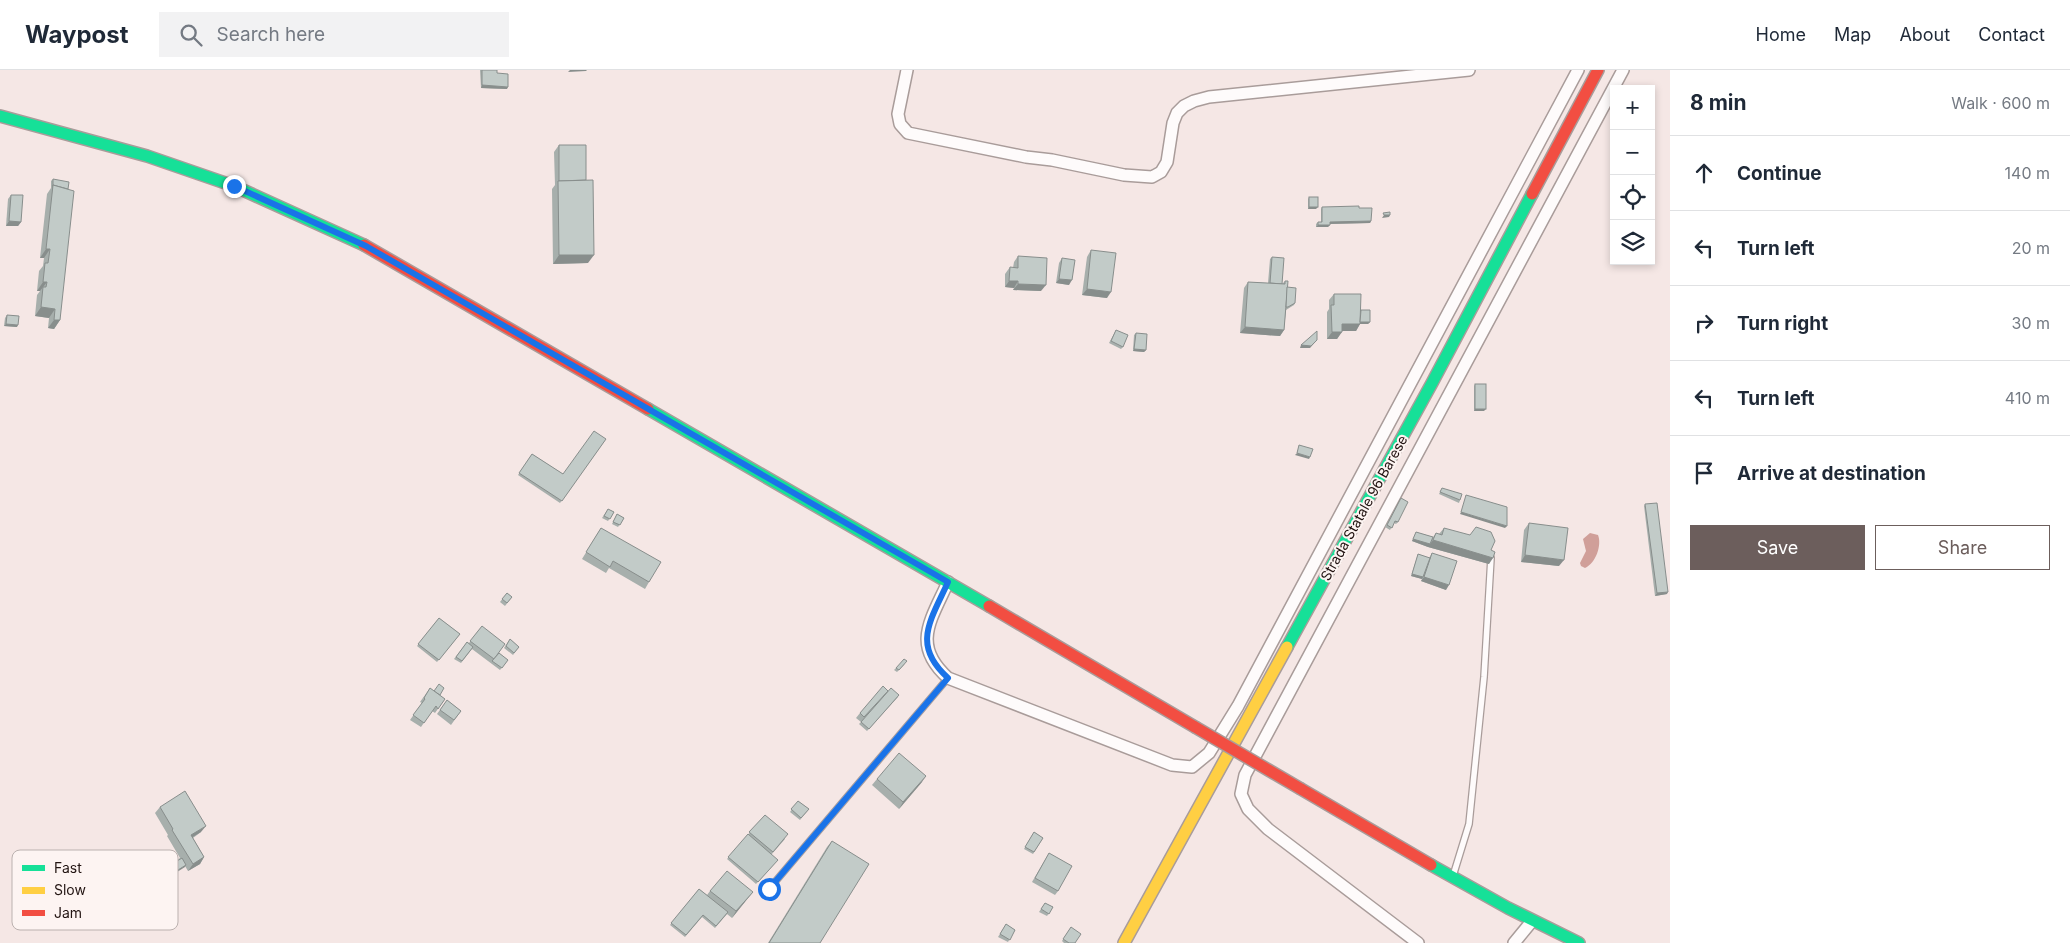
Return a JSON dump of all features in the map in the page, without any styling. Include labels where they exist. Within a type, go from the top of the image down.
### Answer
[{"type":"main road","name":"Strada Statale 96 Barese","points":[[1124,943],[1432,383],[1598,70]]},
{"type":"main road","points":[[0,116],[147,156],[225,183],[366,246],[948,582],[1452,878],[1532,921],[1579,943]]},
{"type":"street","points":[[907,70],[898,114],[900,124],[908,133],[1124,175],[1152,177],[1161,172],[1166,162],[1173,123],[1177,113],[1184,106],[1194,101],[1209,97],[1469,70]]},
{"type":"street","points":[[948,582],[929,625],[926,646],[936,667],[948,678],[1172,765],[1192,767],[1209,753],[1242,697],[1578,70]]},
{"type":"street","points":[[1418,943],[1268,828],[1248,809],[1241,794],[1245,775],[1623,70]]},
{"type":"street","points":[[1514,943],[1532,921]]},
{"type":"lane","points":[[1452,878],[1469,824],[1484,677],[1491,558]]},
{"type":"lane","points":[[769,889],[948,678]]},
{"type":"shaded area","points":[[1590,533],[1598,535],[1599,549],[1595,558],[1585,568],[1580,563],[1586,551],[1583,539]]},
{"type":"building","points":[[482,70],[497,70],[497,73],[508,74],[508,87],[482,85]]},
{"type":"building","points":[[559,145],[586,145],[586,180],[559,181]]},
{"type":"building","points":[[53,179],[69,182],[68,189],[53,185]]},
{"type":"building","points":[[593,180],[594,255],[559,255],[558,181]]},
{"type":"building","points":[[53,185],[74,191],[60,320],[54,320],[55,309],[41,307],[43,287],[46,287],[47,282],[43,282],[45,263],[48,263],[50,249],[46,249]]},
{"type":"building","points":[[11,195],[23,195],[21,222],[9,221]]},
{"type":"building","points":[[1309,197],[1318,197],[1318,207],[1309,207]]},
{"type":"building","points":[[1359,206],[1359,208],[1372,208],[1371,221],[1330,222],[1330,225],[1318,225],[1318,222],[1322,222],[1322,207]]},
{"type":"building","points":[[1390,212],[1390,215],[1384,215],[1383,213]]},
{"type":"building","points":[[1091,250],[1116,253],[1111,292],[1087,289]]},
{"type":"building","points":[[1018,256],[1047,258],[1046,285],[1018,284],[1018,281],[1009,281],[1010,267],[1018,268]]},
{"type":"building","points":[[1272,257],[1284,258],[1282,284],[1270,283]]},
{"type":"building","points":[[1062,258],[1075,260],[1072,280],[1059,279]]},
{"type":"building","points":[[1285,281],[1288,281],[1284,330],[1245,327],[1248,282],[1285,284]]},
{"type":"building","points":[[1287,287],[1296,288],[1295,303],[1286,307]]},
{"type":"building","points":[[1334,294],[1361,294],[1360,324],[1342,324],[1342,332],[1332,332],[1331,305],[1334,305]]},
{"type":"building","points":[[1361,310],[1370,310],[1370,322],[1360,322]]},
{"type":"building","points":[[7,315],[19,316],[18,325],[6,324]]},
{"type":"building","points":[[1116,330],[1128,335],[1123,347],[1111,341]]},
{"type":"building","points":[[1317,331],[1317,340],[1311,346],[1301,345]]},
{"type":"building","points":[[1136,333],[1147,334],[1146,350],[1134,349]]},
{"type":"building","points":[[1475,384],[1486,384],[1486,409],[1475,409]]},
{"type":"building","points":[[594,431],[606,439],[562,501],[519,473],[532,454],[563,474]]},
{"type":"building","points":[[1299,445],[1313,449],[1310,457],[1297,453]]},
{"type":"building","points":[[1442,488],[1462,494],[1460,500],[1440,492]]},
{"type":"building","points":[[1466,495],[1507,507],[1507,526],[1461,512]]},
{"type":"building","points":[[1401,498],[1408,502],[1398,522],[1395,521],[1392,528],[1387,525]]},
{"type":"building","points":[[1657,503],[1668,592],[1657,593],[1645,504]]},
{"type":"building","points":[[608,509],[614,512],[610,519],[604,516]]},
{"type":"building","points":[[617,514],[624,518],[620,525],[613,522]]},
{"type":"building","points":[[1529,523],[1568,528],[1564,560],[1525,555]]},
{"type":"building","points":[[1476,527],[1491,532],[1495,541],[1491,550],[1495,552],[1493,558],[1433,540],[1436,533],[1442,535],[1444,528],[1470,535]]},
{"type":"building","points":[[601,528],[661,562],[649,582],[613,561],[610,567],[586,552]]},
{"type":"building","points":[[1416,532],[1433,537],[1430,544],[1413,539]]},
{"type":"building","points":[[1432,553],[1457,561],[1449,585],[1424,577]]},
{"type":"building","points":[[1418,554],[1430,558],[1423,577],[1412,574]]},
{"type":"building","points":[[507,593],[512,597],[507,603],[502,599]]},
{"type":"building","points":[[439,618],[460,634],[439,660],[418,644]]},
{"type":"building","points":[[482,626],[505,644],[494,659],[470,641]]},
{"type":"building","points":[[510,639],[519,647],[514,653],[506,646]]},
{"type":"building","points":[[467,642],[473,647],[462,661],[456,657]]},
{"type":"building","points":[[499,653],[508,660],[502,668],[492,661]]},
{"type":"building","points":[[904,659],[907,661],[899,670],[896,668]]},
{"type":"building","points":[[439,684],[444,688],[440,695],[434,691]]},
{"type":"building","points":[[883,686],[888,691],[864,717],[860,713]]},
{"type":"building","points":[[430,688],[445,699],[438,709],[436,706],[424,723],[413,715],[425,699]]},
{"type":"building","points":[[891,688],[899,695],[869,729],[861,722]]},
{"type":"building","points":[[447,700],[461,711],[454,720],[440,710]]},
{"type":"building","points":[[899,753],[926,776],[903,802],[877,779]]},
{"type":"building","points":[[185,791],[206,826],[191,835],[204,857],[193,864],[160,807]]},
{"type":"building","points":[[798,801],[809,809],[801,818],[791,809]]},
{"type":"building","points":[[765,815],[788,834],[773,852],[749,832]]},
{"type":"building","points":[[1034,832],[1043,838],[1034,852],[1025,847]]},
{"type":"building","points":[[748,834],[778,860],[758,882],[728,857]]},
{"type":"building","points":[[832,841],[869,864],[820,943],[769,943]]},
{"type":"building","points":[[1049,853],[1072,866],[1058,891],[1035,878]]},
{"type":"building","points":[[182,858],[186,865],[178,870],[178,860]]},
{"type":"building","points":[[727,871],[753,892],[736,911],[710,891]]},
{"type":"building","points":[[699,889],[728,912],[716,926],[703,915],[686,935],[671,923]]},
{"type":"building","points":[[1045,903],[1053,907],[1049,914],[1041,909]]},
{"type":"building","points":[[1006,924],[1015,930],[1010,940],[1000,934]]},
{"type":"building","points":[[1071,927],[1081,934],[1075,943],[1069,943],[1063,939]]},
{"type":"traffic: fast","points":[[0,116],[147,156],[234,186],[364,245]]},
{"type":"traffic: fast","points":[[1287,647],[1432,383],[1532,194]]},
{"type":"traffic: fast","points":[[648,409],[989,606]]},
{"type":"traffic: fast","points":[[1431,865],[1508,908],[1579,943]]},
{"type":"traffic: slow","points":[[1124,943],[1287,647]]},
{"type":"traffic: jam","points":[[1532,194],[1598,70]]},
{"type":"traffic: jam","points":[[364,245],[648,409]]},
{"type":"traffic: jam","points":[[989,606],[1195,727]]},
{"type":"traffic: jam","points":[[1195,727],[1301,789]]},
{"type":"traffic: jam","points":[[1301,789],[1431,865]]},
{"type":"route","points":[[234,186],[366,246],[948,582],[929,625],[926,646],[936,667],[948,678],[769,889]]}]
